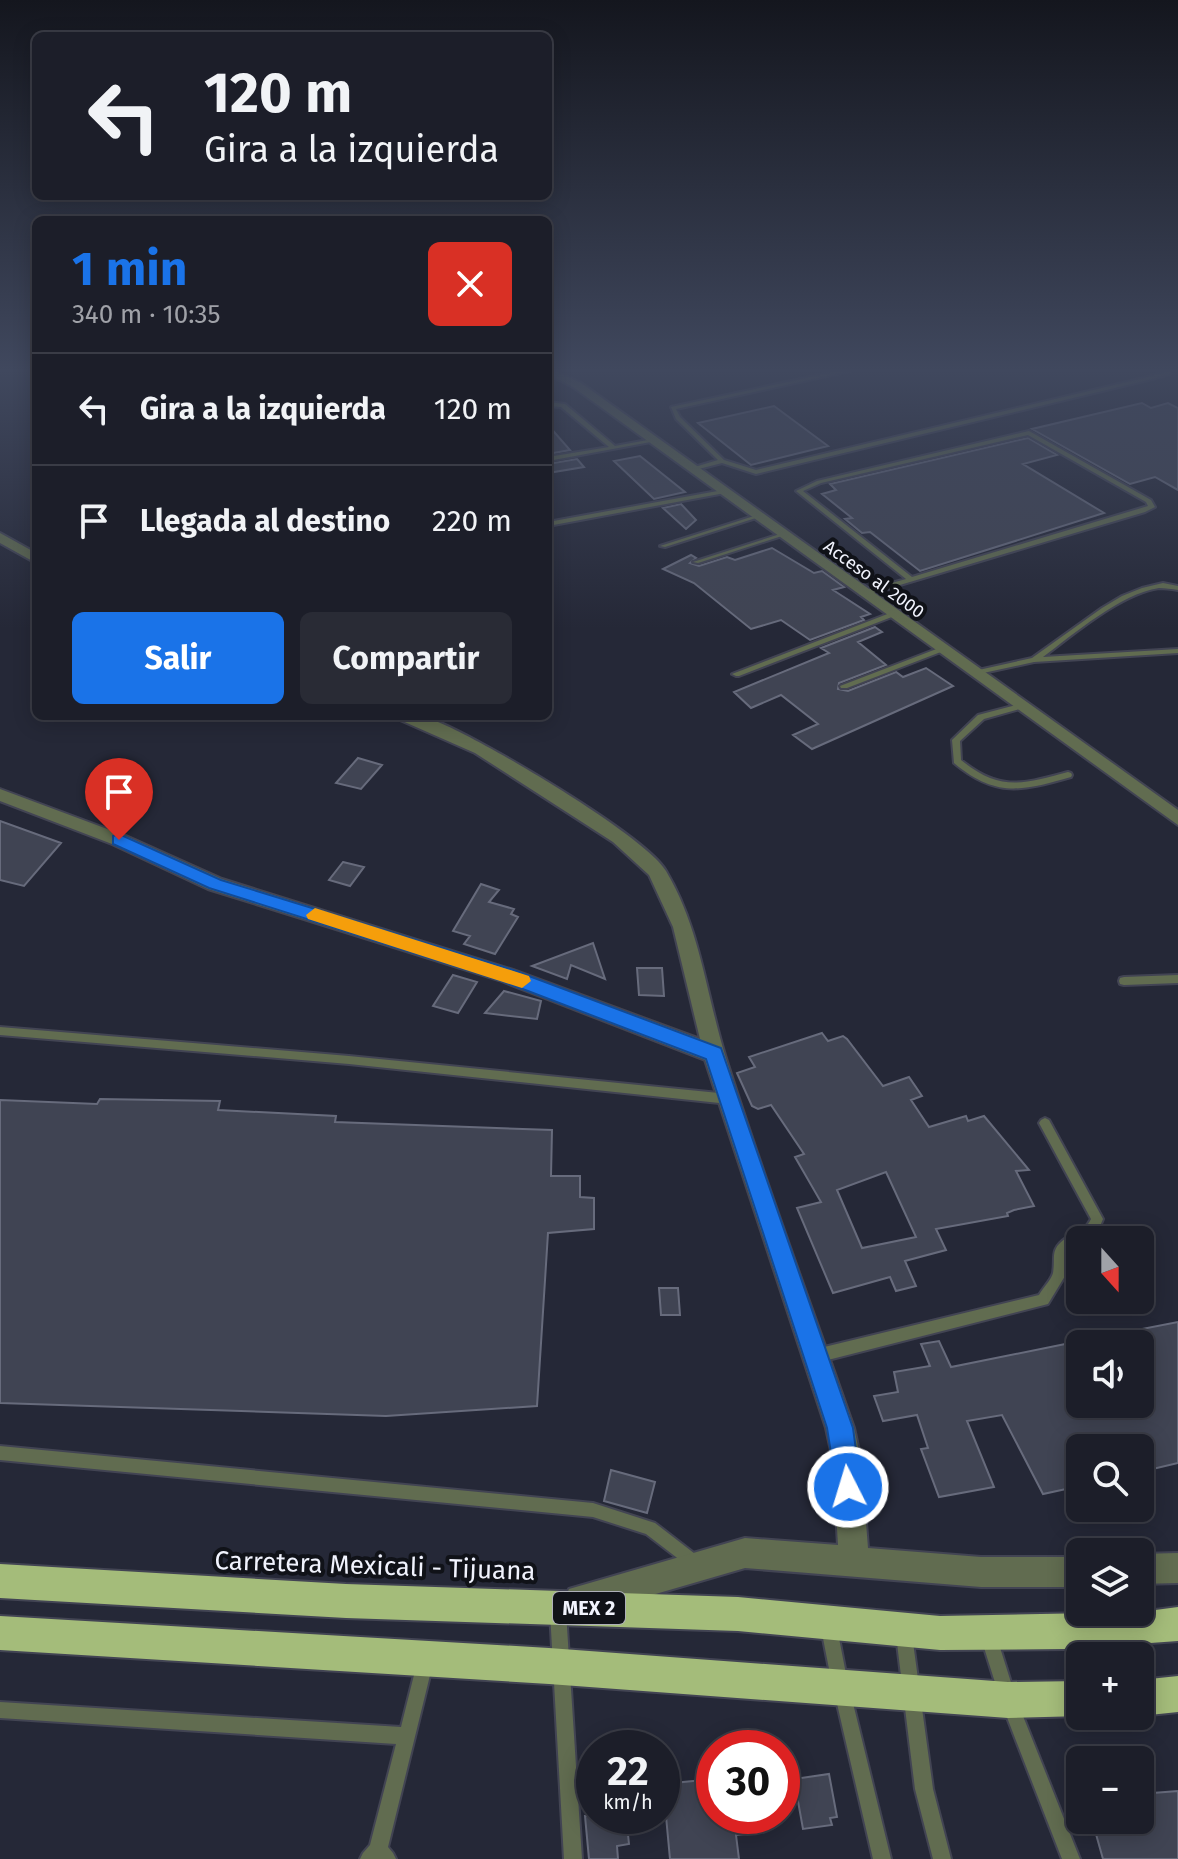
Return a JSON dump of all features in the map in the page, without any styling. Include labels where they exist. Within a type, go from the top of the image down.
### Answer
[{"type":"highway","name":"Carretera Mexicali - Tijuana","points":[[0,1581],[346,1601],[738,1614],[904,1629],[1067,1632],[1178,1624]]},
{"type":"highway","points":[[0,1633],[426,1657],[1008,1700],[1066,1699]]},
{"type":"highway","points":[[1154,1697],[1178,1694]]},
{"type":"street","name":"Acceso al 2000","points":[[672,455],[1178,819]]},
{"type":"street","points":[[0,537],[32,557]]},
{"type":"street","points":[[414,720],[481,749],[620,838],[657,871],[683,927],[714,1054],[816,1356],[847,1460],[854,1561]]},
{"type":"street","points":[[0,795],[109,835],[215,884],[506,975],[714,1054]]},
{"type":"street","points":[[558,1606],[745,1553],[981,1572],[1066,1572]]},
{"type":"street","points":[[1154,1569],[1178,1568]]},
{"type":"lane","points":[[716,455],[722,461],[756,472],[828,455]]},
{"type":"lane","points":[[911,580],[799,491],[819,482],[936,455]]},
{"type":"lane","points":[[863,594],[1152,507],[1149,501],[1067,455]]},
{"type":"lane","points":[[691,469],[722,461]]},
{"type":"lane","points":[[552,523],[723,492]]},
{"type":"lane","points":[[663,546],[756,517]]},
{"type":"lane","points":[[696,562],[782,535]]},
{"type":"lane","points":[[1034,660],[1130,594],[1159,584],[1178,588]]},
{"type":"lane","points":[[736,674],[893,615]]},
{"type":"lane","points":[[844,686],[942,650]]},
{"type":"lane","points":[[974,673],[1034,660],[1178,651]]},
{"type":"lane","points":[[1020,706],[981,717],[956,740],[957,761],[975,777],[1003,788],[1068,775]]},
{"type":"lane","points":[[1124,981],[1178,979]]},
{"type":"lane","points":[[0,1031],[349,1060],[729,1099]]},
{"type":"lane","points":[[816,1356],[1043,1300],[1059,1276],[1059,1255],[1070,1242],[1091,1232],[1097,1219],[1045,1123]]},
{"type":"lane","points":[[0,1453],[593,1510],[650,1528],[699,1566]]},
{"type":"lane","points":[[558,1606],[573,1859]]},
{"type":"lane","points":[[828,1622],[882,1859]]},
{"type":"lane","points":[[904,1629],[924,1789],[942,1859]]},
{"type":"lane","points":[[987,1632],[1008,1700],[1071,1859]]},
{"type":"lane","points":[[378,1856],[426,1657]]},
{"type":"lane","points":[[0,1710],[407,1736]]},
{"type":"building","points":[[738,455],[793,455],[751,465]]},
{"type":"building","points":[[956,455],[1057,455],[1023,464],[1104,513],[920,571],[870,532],[862,533],[845,519],[852,518],[822,494],[836,490],[830,484]]},
{"type":"building","points":[[1078,455],[1178,455],[1178,490],[1155,477],[1130,484]]},
{"type":"building","points":[[640,456],[685,492],[654,499],[614,461]]},
{"type":"building","points":[[577,459],[584,467],[552,472],[552,463]]},
{"type":"building","points":[[681,504],[696,520],[686,529],[663,508]]},
{"type":"building","points":[[772,548],[814,573],[822,571],[844,587],[833,590],[870,614],[861,617],[864,620],[810,640],[781,620],[751,629],[694,583],[663,569],[691,555],[696,558],[690,563],[699,566],[727,557],[735,560]]},
{"type":"building","points":[[875,627],[882,632],[858,642],[886,665],[839,683],[838,689],[848,691],[896,672],[903,677],[926,668],[953,686],[812,749],[793,735],[818,724],[781,695],[751,708],[734,692],[829,653],[821,648]]},
{"type":"building","points":[[358,758],[382,765],[361,789],[336,783]]},
{"type":"building","points":[[0,821],[61,843],[24,886],[0,880]]},
{"type":"building","points":[[343,862],[364,867],[350,886],[329,880]]},
{"type":"building","points":[[481,884],[499,890],[489,902],[514,909],[511,914],[518,917],[495,954],[464,944],[470,936],[453,931]]},
{"type":"building","points":[[593,943],[605,979],[571,965],[567,979],[532,966]]},
{"type":"building","points":[[637,968],[662,968],[664,996],[639,995]]},
{"type":"building","points":[[453,975],[477,982],[458,1013],[433,1006]]},
{"type":"building","points":[[504,991],[541,1001],[537,1019],[485,1013]]},
{"type":"building","points":[[822,1033],[828,1041],[843,1036],[883,1086],[909,1077],[922,1096],[911,1100],[929,1127],[966,1116],[968,1121],[984,1116],[1029,1170],[1016,1171],[1034,1206],[1014,1210],[1007,1213],[1008,1216],[936,1229],[946,1250],[905,1261],[916,1286],[896,1291],[890,1277],[833,1293],[797,1208],[821,1202],[795,1157],[804,1154],[771,1105],[758,1109],[752,1106],[737,1073],[755,1067],[749,1057]],"holes":[[[886,1172],[916,1237],[862,1248],[837,1190]]]},
{"type":"building","points":[[100,1099],[220,1101],[218,1110],[336,1116],[335,1122],[552,1130],[551,1176],[580,1176],[580,1197],[594,1198],[594,1229],[548,1233],[537,1406],[386,1416],[0,1403],[0,1100],[97,1104]]},
{"type":"building","points":[[659,1288],[678,1288],[680,1315],[661,1315]]},
{"type":"building","points":[[1178,1322],[1178,1463],[1154,1469],[1154,1434],[1066,1434],[1066,1489],[1043,1494],[1002,1415],[967,1421],[994,1487],[939,1497],[921,1449],[928,1448],[917,1415],[883,1421],[874,1396],[898,1392],[894,1372],[930,1366],[921,1344],[939,1341],[951,1367],[1066,1344],[1066,1418],[1154,1418],[1154,1330],[1137,1330]]},
{"type":"building","points":[[611,1470],[655,1482],[647,1513],[604,1501]]},
{"type":"building","points":[[829,1774],[837,1817],[830,1818],[832,1825],[803,1829],[800,1778]]},
{"type":"building","points":[[696,1781],[696,1834],[746,1834],[736,1835],[739,1859],[670,1859],[668,1834],[680,1834],[680,1782]]},
{"type":"building","points":[[1178,1791],[1178,1859],[1103,1859],[1096,1834],[1154,1834],[1154,1793]]},
{"type":"building","points":[[587,1834],[628,1834],[629,1844],[617,1846],[618,1859],[589,1859]]},
{"type":"slow traffic","points":[[315,915],[522,981]]},
{"type":"route","points":[[119,840],[215,884],[506,975],[714,1054],[840,1428],[847,1460],[848,1487]]}]
